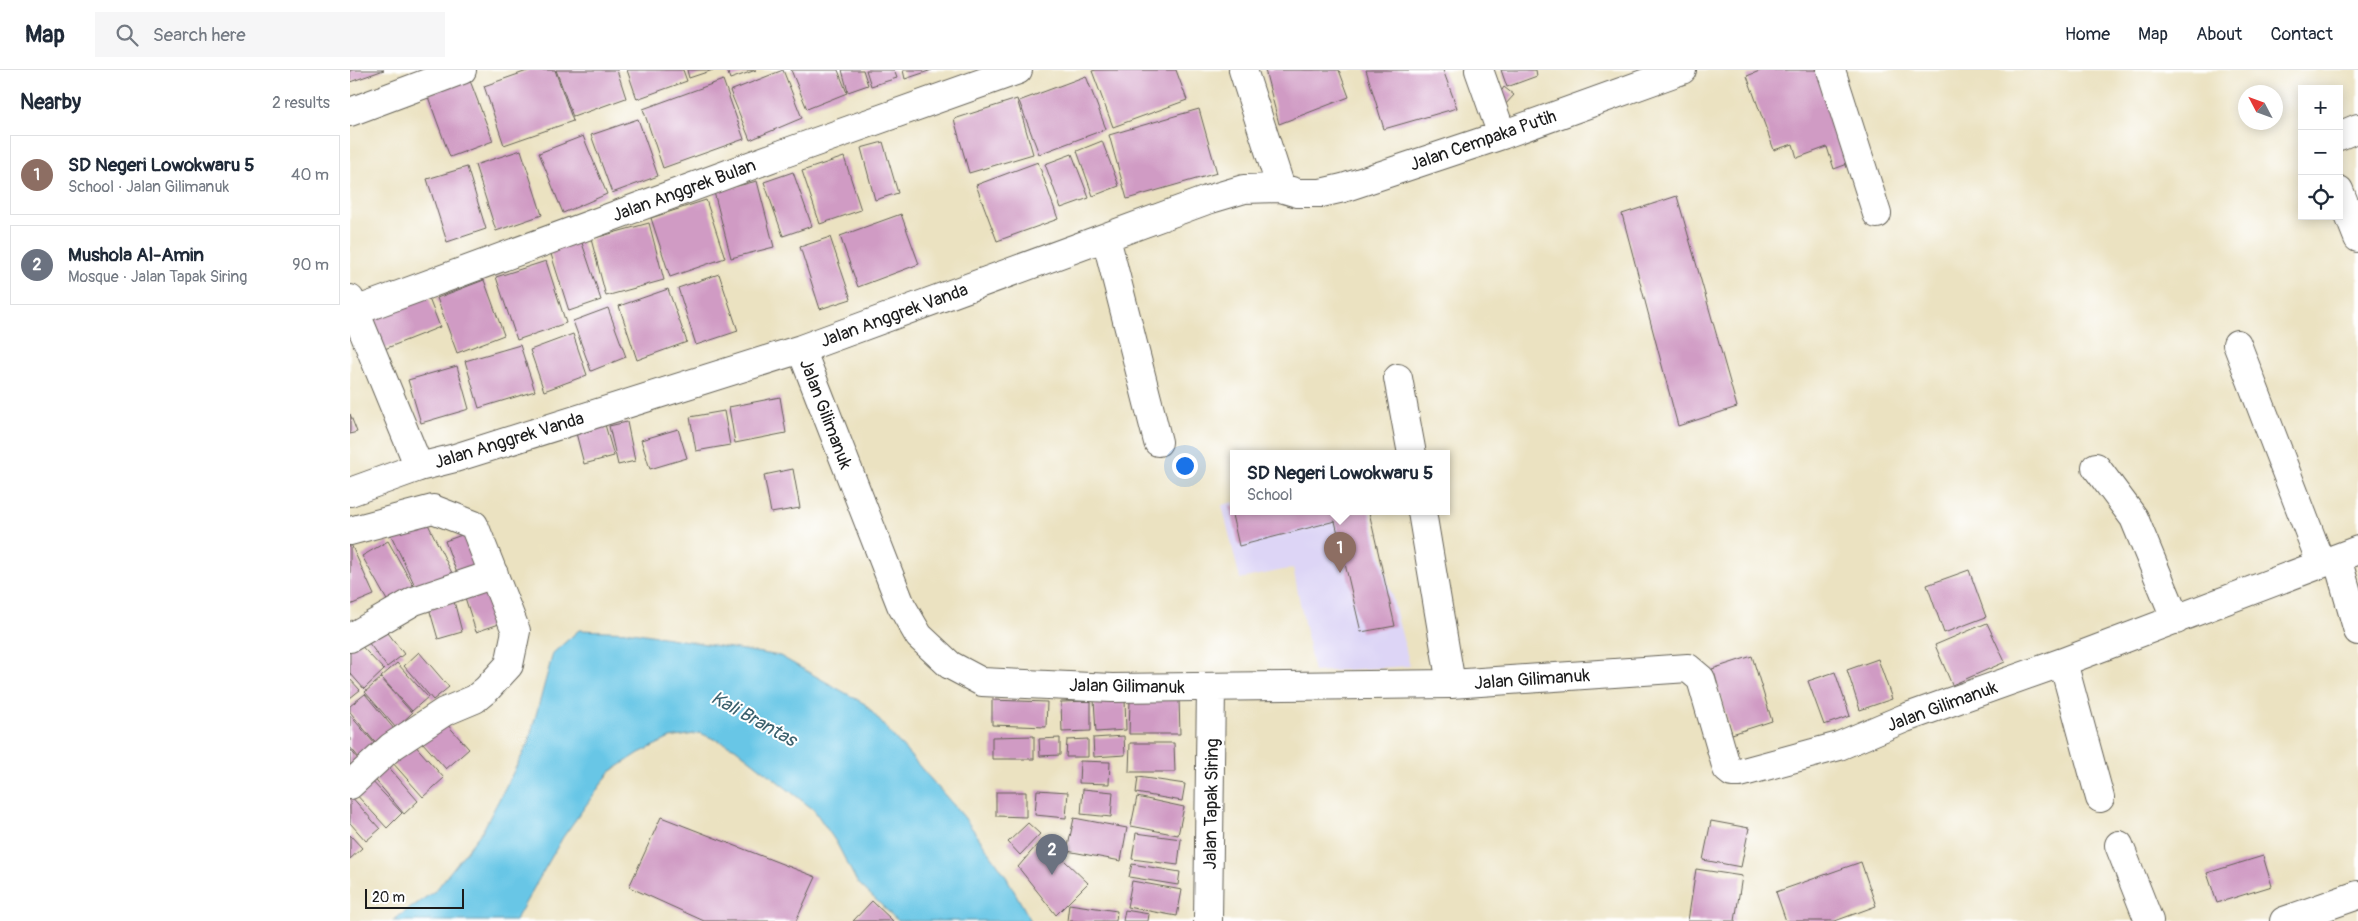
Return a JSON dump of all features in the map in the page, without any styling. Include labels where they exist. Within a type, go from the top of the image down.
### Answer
[{"type":"street","points":[[350,112],[462,70]]},
{"type":"street","name":"Jalan Anggrek Bulan","points":[[352,307],[1018,70]]},
{"type":"street","points":[[1243,70],[1281,188]]},
{"type":"street","points":[[1480,70],[1502,135]]},
{"type":"street","name":"Jalan Cempaka Putih","points":[[1281,188],[1298,193],[1321,193],[1336,190],[1502,135],[1682,70]]},
{"type":"street","points":[[1831,70],[1877,214]]},
{"type":"street","points":[[2343,134],[2358,128]]},
{"type":"street","name":"Jalan Anggrek Vanda","points":[[350,492],[419,467],[455,458],[801,348],[1207,200],[1244,189],[1281,188]]},
{"type":"street","points":[[2343,200],[2358,238]]},
{"type":"street","points":[[1106,238],[1158,442]]},
{"type":"street","points":[[352,307],[419,467]]},
{"type":"street","points":[[2237,344],[2338,557],[2358,631]]},
{"type":"street","name":"Jalan Gilimanuk","points":[[801,348],[901,605],[919,636],[950,665],[982,682],[1112,688],[1451,684],[1688,668],[1701,679],[1727,769],[1732,773],[1740,774],[1839,746],[1905,718],[2064,662],[2338,557]]},
{"type":"street","points":[[1398,378],[1411,450]]},
{"type":"street","points":[[2096,467],[2134,518],[2176,620]]},
{"type":"street","points":[[350,531],[433,509],[474,525],[516,631],[509,665],[487,689],[475,699],[444,712],[391,747],[350,785]]},
{"type":"street","points":[[1423,515],[1451,684]]},
{"type":"street","points":[[350,638],[414,601],[494,574]]},
{"type":"street","points":[[2064,662],[2100,798]]},
{"type":"street","name":"Jalan Tapak Siring","points":[[1208,921],[1211,686]]},
{"type":"street","points":[[2119,845],[2149,921]]},
{"type":"street","points":[[2284,921],[2358,895]]},
{"type":"shaded area","points":[[1230,503],[1230,515],[1371,515],[1410,666],[1314,672],[1293,568],[1240,579],[1222,505]]},
{"type":"water","name":"Kali Brantas","points":[[579,630],[632,632],[780,656],[865,704],[964,817],[1004,873],[1031,921],[898,921],[857,882],[836,842],[814,810],[735,748],[700,733],[670,738],[639,753],[610,772],[563,837],[515,921],[392,921],[436,890],[483,830],[528,744],[553,653]]},
{"type":"building","points":[[350,70],[384,70],[350,82]]},
{"type":"building","points":[[530,70],[555,70],[573,121],[504,145],[484,86]]},
{"type":"building","points":[[556,70],[617,70],[626,98],[573,117]]},
{"type":"building","points":[[627,70],[683,70],[687,81],[637,99]]},
{"type":"building","points":[[687,70],[713,70],[689,78]]},
{"type":"building","points":[[727,70],[756,70],[730,79]]},
{"type":"building","points":[[783,70],[802,118],[750,140],[730,91]]},
{"type":"building","points":[[791,70],[838,70],[847,93],[807,109]]},
{"type":"building","points":[[842,70],[863,70],[868,85],[848,92]]},
{"type":"building","points":[[866,70],[894,70],[897,78],[871,86]]},
{"type":"building","points":[[903,70],[932,70],[905,79]]},
{"type":"building","points":[[1176,70],[1187,100],[1113,127],[1092,71]]},
{"type":"building","points":[[1265,70],[1339,70],[1349,97],[1279,124]]},
{"type":"building","points":[[1366,70],[1443,70],[1457,108],[1384,129]]},
{"type":"building","points":[[1501,70],[1536,70],[1537,76],[1507,87]]},
{"type":"building","points":[[1762,70],[1822,70],[1853,162],[1834,169],[1827,147],[1797,158],[1793,144],[1774,150],[1747,76]]},
{"type":"building","points":[[1086,76],[1106,129],[1039,154],[1019,101]]},
{"type":"building","points":[[469,78],[493,141],[450,157],[427,94]]},
{"type":"building","points":[[723,80],[744,139],[663,168],[643,109]]},
{"type":"building","points":[[1504,87],[1514,95],[1504,106],[1500,93]]},
{"type":"building","points":[[1017,99],[1033,154],[969,173],[954,119]]},
{"type":"building","points":[[1199,109],[1217,173],[1127,199],[1109,135]]},
{"type":"building","points":[[638,119],[658,176],[612,193],[591,135]]},
{"type":"building","points":[[583,136],[607,194],[563,213],[539,153]]},
{"type":"building","points":[[1102,141],[1119,186],[1093,196],[1077,151]]},
{"type":"building","points":[[883,142],[898,193],[875,200],[861,148]]},
{"type":"building","points":[[521,150],[542,215],[496,231],[475,165]]},
{"type":"building","points":[[1072,154],[1089,198],[1061,208],[1045,164]]},
{"type":"building","points":[[844,157],[861,210],[820,224],[802,171]]},
{"type":"building","points":[[1038,162],[1058,219],[997,241],[976,185]]},
{"type":"building","points":[[467,167],[486,229],[447,242],[427,179]]},
{"type":"building","points":[[793,172],[812,226],[783,236],[764,182]]},
{"type":"building","points":[[757,181],[774,247],[731,258],[714,192]]},
{"type":"building","points":[[1677,196],[1737,407],[1678,426],[1622,214]]},
{"type":"building","points":[[706,200],[725,258],[670,277],[651,218]]},
{"type":"building","points":[[901,214],[919,264],[858,287],[840,236]]},
{"type":"building","points":[[649,223],[664,280],[606,296],[591,239]]},
{"type":"building","points":[[830,237],[851,299],[820,309],[800,247]]},
{"type":"building","points":[[581,240],[601,300],[569,311],[550,251]]},
{"type":"building","points":[[546,261],[566,323],[517,340],[496,277]]},
{"type":"building","points":[[719,274],[738,331],[696,345],[678,288]]},
{"type":"building","points":[[484,280],[504,335],[457,353],[437,298]]},
{"type":"building","points":[[668,289],[687,342],[637,360],[619,306]]},
{"type":"building","points":[[428,296],[440,327],[382,350],[370,319]]},
{"type":"building","points":[[608,308],[626,357],[591,371],[573,321]]},
{"type":"building","points":[[573,334],[587,375],[544,391],[530,350]]},
{"type":"building","points":[[520,345],[535,391],[479,408],[465,361]]},
{"type":"building","points":[[457,366],[469,409],[421,423],[408,380]]},
{"type":"building","points":[[780,397],[786,433],[735,443],[729,407]]},
{"type":"building","points":[[724,411],[730,445],[696,451],[690,417]]},
{"type":"building","points":[[350,414],[357,432],[350,434]]},
{"type":"building","points":[[604,421],[614,456],[584,464],[575,429]]},
{"type":"building","points":[[627,422],[635,461],[618,465],[609,426]]},
{"type":"building","points":[[678,429],[687,458],[650,469],[641,440]]},
{"type":"building","points":[[793,469],[800,508],[771,513],[764,475]]},
{"type":"building","points":[[1232,515],[1370,515],[1395,626],[1361,632],[1335,521],[1239,546]]},
{"type":"building","points":[[424,516],[452,573],[417,590],[390,533]]},
{"type":"building","points":[[473,531],[487,569],[459,579],[445,541]]},
{"type":"building","points":[[388,541],[415,589],[389,604],[362,556]]},
{"type":"building","points":[[350,542],[374,595],[350,605]]},
{"type":"building","points":[[1969,570],[1986,617],[1944,633],[1927,585]]},
{"type":"building","points":[[487,579],[502,623],[476,632],[462,588]]},
{"type":"building","points":[[454,601],[462,632],[438,639],[429,608]]},
{"type":"building","points":[[1987,623],[2005,662],[1952,685],[1935,645]]},
{"type":"building","points":[[382,625],[404,654],[387,667],[365,638]]},
{"type":"building","points":[[353,637],[384,670],[364,689],[350,673],[350,640]]},
{"type":"building","points":[[419,652],[449,687],[433,700],[404,666]]},
{"type":"building","points":[[1752,656],[1772,721],[1732,734],[1712,669]]},
{"type":"building","points":[[1878,659],[1892,699],[1860,710],[1847,670]]},
{"type":"building","points":[[397,663],[428,697],[412,711],[381,677]]},
{"type":"building","points":[[1835,672],[1850,716],[1824,725],[1808,681]]},
{"type":"building","points":[[381,678],[412,713],[396,728],[365,692]]},
{"type":"building","points":[[350,679],[360,690],[350,698]]},
{"type":"building","points":[[365,694],[395,730],[377,745],[350,712],[350,706]]},
{"type":"building","points":[[1125,699],[1126,730],[1096,732],[1094,700]]},
{"type":"building","points":[[1179,699],[1180,734],[1129,734],[1130,700]]},
{"type":"building","points":[[992,700],[1047,702],[1046,727],[992,725]]},
{"type":"building","points":[[1091,701],[1091,731],[1062,732],[1061,702]]},
{"type":"building","points":[[350,715],[375,744],[359,758],[350,747]]},
{"type":"building","points":[[445,722],[469,749],[446,769],[422,742]]},
{"type":"building","points":[[1034,736],[1034,759],[992,759],[992,737]]},
{"type":"building","points":[[1124,736],[1125,755],[1094,757],[1093,738]]},
{"type":"building","points":[[1060,738],[1060,755],[1040,756],[1039,739]]},
{"type":"building","points":[[1088,739],[1088,757],[1066,757],[1067,740]]},
{"type":"building","points":[[413,743],[444,778],[423,797],[392,762]]},
{"type":"building","points":[[1130,743],[1174,743],[1175,772],[1129,772]]},
{"type":"building","points":[[350,749],[358,759],[350,766]]},
{"type":"building","points":[[1080,761],[1110,762],[1109,784],[1079,783]]},
{"type":"building","points":[[386,764],[418,801],[404,814],[372,776]]},
{"type":"building","points":[[368,777],[402,813],[387,828],[353,791]]},
{"type":"building","points":[[1138,777],[1185,784],[1182,801],[1136,793]]},
{"type":"building","points":[[1083,789],[1113,792],[1111,817],[1081,814]]},
{"type":"building","points":[[1037,790],[1068,792],[1066,818],[1035,815]]},
{"type":"building","points":[[996,792],[1026,792],[1026,817],[996,816]]},
{"type":"building","points":[[350,795],[380,829],[366,841],[350,823]]},
{"type":"building","points":[[1137,797],[1184,807],[1178,835],[1131,826]]},
{"type":"building","points":[[661,817],[816,877],[796,921],[704,921],[629,887]]},
{"type":"building","points":[[1074,818],[1127,828],[1121,861],[1067,851]]},
{"type":"building","points":[[1711,821],[1749,828],[1741,867],[1703,860]]},
{"type":"building","points":[[1028,823],[1040,834],[1020,855],[1008,842]]},
{"type":"building","points":[[1136,833],[1181,839],[1178,865],[1132,859]]},
{"type":"building","points":[[350,835],[362,848],[350,859]]},
{"type":"building","points":[[1042,839],[1088,883],[1056,915],[1018,867]]},
{"type":"building","points":[[2263,856],[2272,886],[2217,903],[2207,873]]},
{"type":"building","points":[[1861,862],[1876,906],[1835,921],[1786,921],[1776,892]]},
{"type":"building","points":[[1132,864],[1180,872],[1178,885],[1129,877]]},
{"type":"building","points":[[1696,869],[1742,876],[1735,921],[1688,921]]},
{"type":"building","points":[[1132,881],[1182,890],[1177,916],[1127,907]]},
{"type":"building","points":[[872,901],[893,921],[853,921]]},
{"type":"building","points":[[1069,904],[1117,911],[1116,921],[1067,921]]},
{"type":"building","points":[[1125,910],[1149,914],[1148,921],[1123,921]]},
{"type":"place","name":"SD Negeri Lowokwaru 5","points":[[1340,573]]},
{"type":"place","name":"Mushola Al-Amin","points":[[1052,875]]}]
